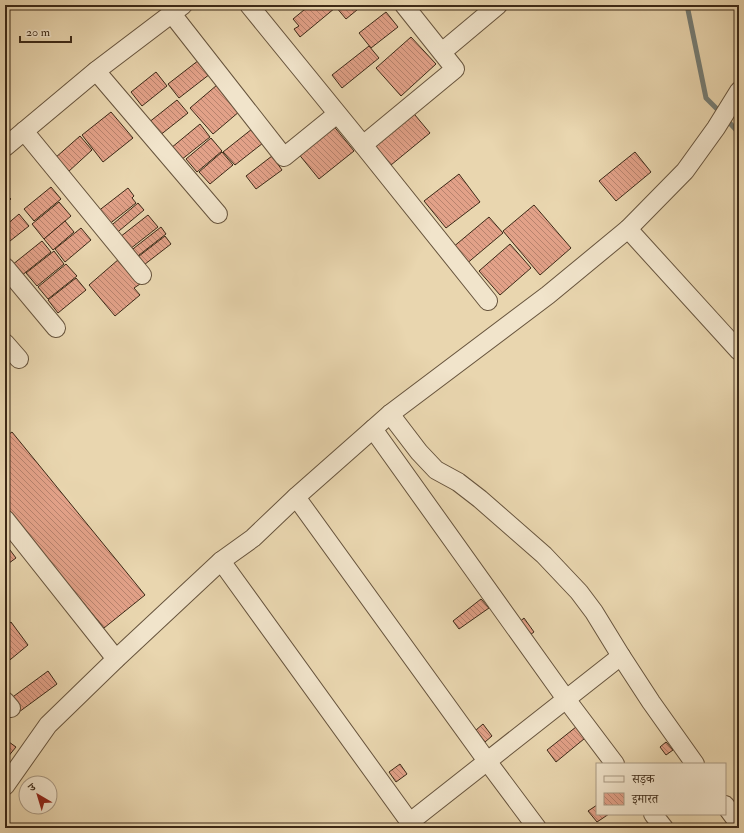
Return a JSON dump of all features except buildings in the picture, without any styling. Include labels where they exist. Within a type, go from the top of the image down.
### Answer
[{"type":"street","points":[[249,5],[488,301]]},
{"type":"street","points":[[362,145],[455,69],[404,5]]},
{"type":"street","points":[[442,52],[498,5]]},
{"type":"street","points":[[5,147],[96,70],[177,9],[284,157],[337,114]]},
{"type":"street","points":[[96,70],[218,214]]},
{"type":"street","points":[[5,786],[48,725],[221,561],[253,538],[296,497],[390,414],[632,234],[685,171],[716,128],[735,98]]},
{"type":"street","points":[[24,131],[142,274]]},
{"type":"street","points":[[632,234],[739,351]]},
{"type":"street","points":[[5,267],[56,328]]},
{"type":"street","points":[[5,343],[19,359]]},
{"type":"street","points":[[390,414],[419,452],[436,470],[458,482],[480,499],[544,555],[580,592],[650,702],[694,763]]},
{"type":"street","points":[[373,430],[566,699],[614,763]]},
{"type":"street","points":[[296,497],[537,828]]},
{"type":"street","points":[[5,519],[116,659]]},
{"type":"street","points":[[221,561],[412,825],[487,761],[621,656]]},
{"type":"street","points":[[726,806],[739,824]]},
{"type":"street","points":[[654,815],[664,828]]},
{"type":"waterway","points":[[687,5],[706,98],[721,113]]},
{"type":"waterway","points":[[726,119],[739,133]]}]
